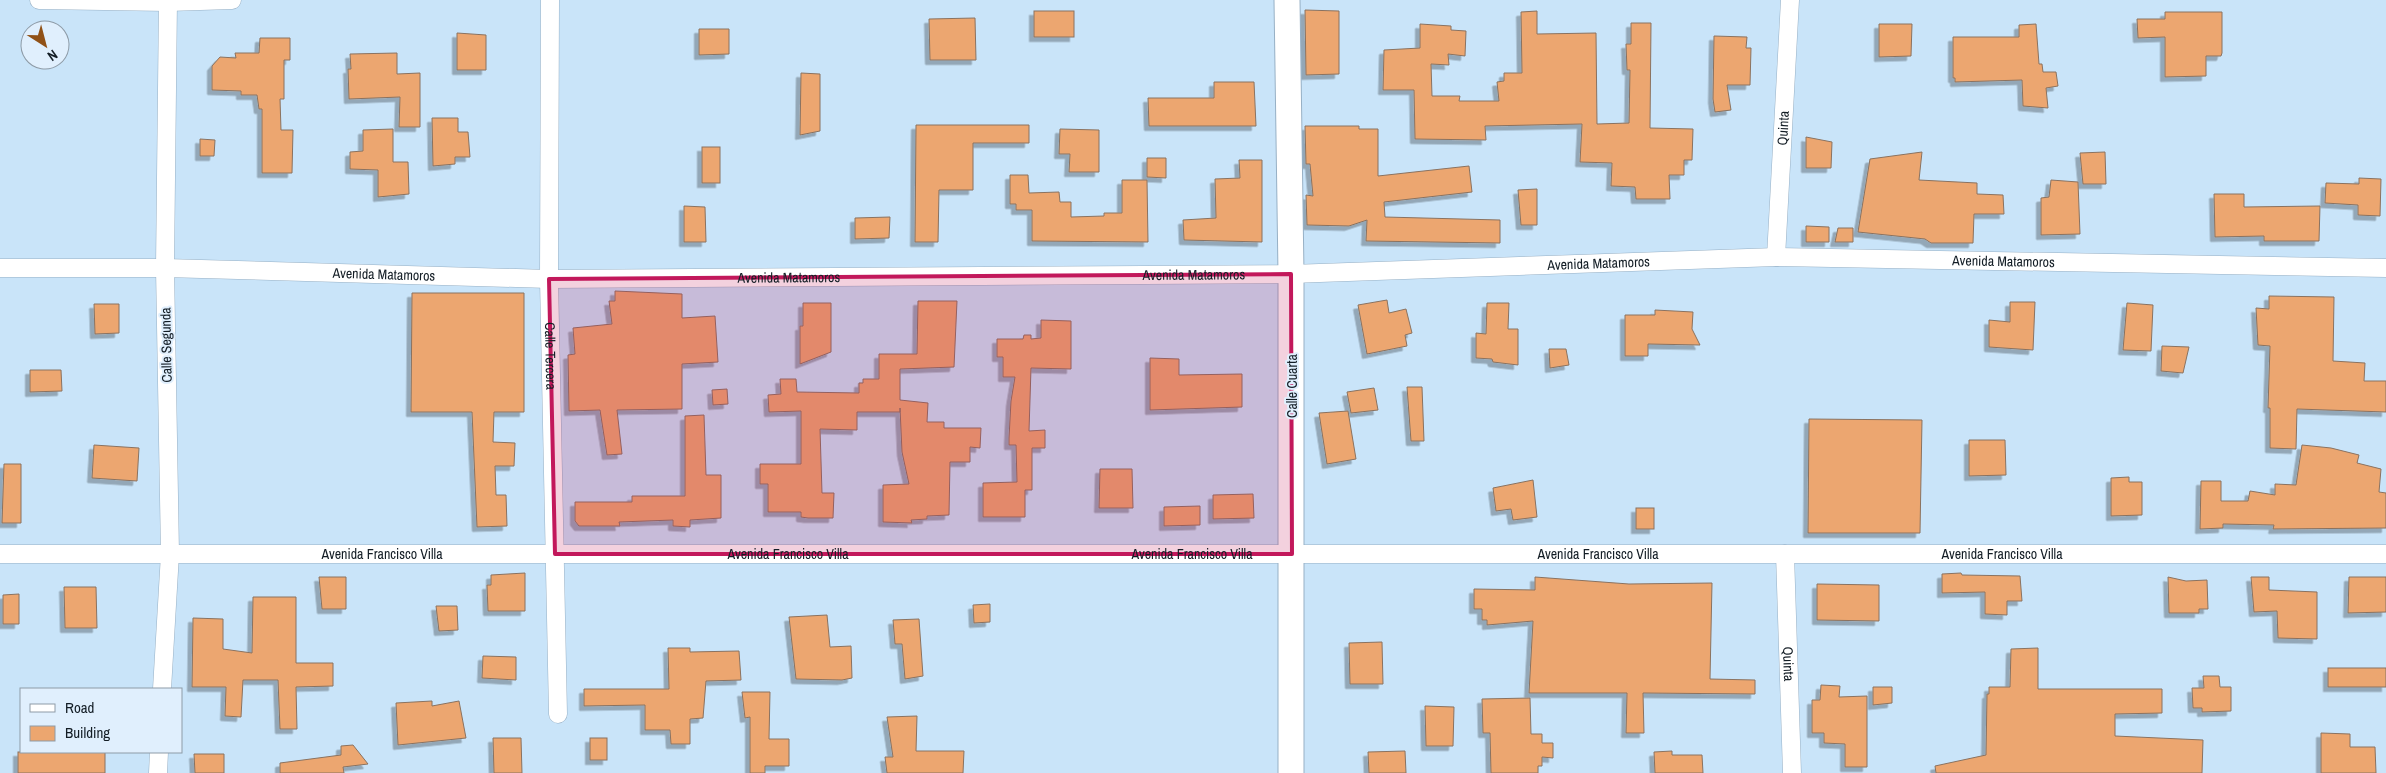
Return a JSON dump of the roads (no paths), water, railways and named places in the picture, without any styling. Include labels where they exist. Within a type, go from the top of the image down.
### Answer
[{"type":"street","points":[[39,0],[232,0]]},
{"type":"street","name":"Calle Tercera","points":[[550,0],[549,279],[558,714]]},
{"type":"street","name":"Calle Cuarta","points":[[1287,0],[1292,274],[1291,773]]},
{"type":"street","name":"Quinta","points":[[1776,257],[1790,0]]},
{"type":"street","name":"Calle Segunda","points":[[162,688],[170,554],[165,268],[168,1]]},
{"type":"street","name":"Avenida Matamoros","points":[[0,268],[165,268],[549,279],[1292,274],[1776,257],[2386,268]]},
{"type":"street","name":"Avenida Francisco Villa","points":[[0,554],[2386,554]]},
{"type":"street","name":"Quinta","points":[[1784,554],[1792,773]]},
{"type":"street","points":[[158,773],[159,753]]}]
